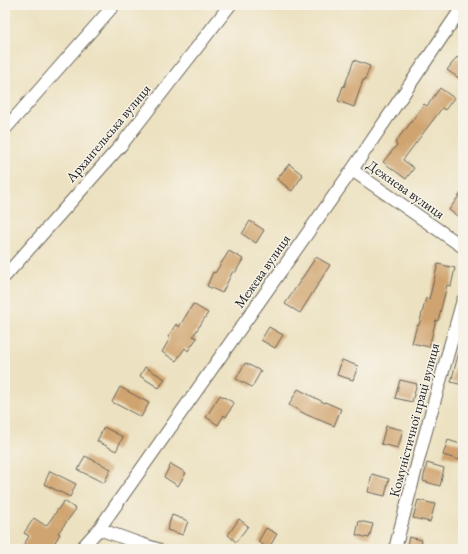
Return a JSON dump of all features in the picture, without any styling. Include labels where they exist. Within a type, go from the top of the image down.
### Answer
[{"type":"street","points":[[5,129],[114,5]]},
{"type":"street","name":"Архангельська вулиця","points":[[5,276],[122,144],[230,5]]},
{"type":"street","name":"Межева вулиця","points":[[81,549],[99,529],[352,170],[463,6]]},
{"type":"street","name":"Дежнева вулиця","points":[[352,170],[463,247]]},
{"type":"street","name":"Комуністичної праці вулиця","points":[[395,549],[424,438],[463,300]]},
{"type":"street","points":[[99,529],[157,549]]},
{"type":"building","points":[[457,57],[463,62],[463,81],[447,70]]},
{"type":"building","points":[[354,60],[370,66],[365,80],[363,80],[354,107],[338,101]]},
{"type":"building","points":[[440,88],[454,98],[445,110],[442,108],[403,160],[414,168],[406,179],[383,162],[397,145],[395,143],[424,104],[427,106]]},
{"type":"building","points":[[289,164],[303,175],[292,191],[277,179]]},
{"type":"building","points":[[463,190],[463,220],[449,210]]},
{"type":"building","points":[[250,221],[264,230],[256,243],[242,234]]},
{"type":"building","points":[[229,251],[243,259],[235,273],[233,271],[222,293],[207,286],[213,272],[215,273]]},
{"type":"building","points":[[316,257],[330,265],[300,313],[285,304]]},
{"type":"building","points":[[438,264],[455,268],[451,286],[447,285],[438,321],[436,320],[429,347],[412,343],[417,325],[419,325],[426,298],[429,299]]},
{"type":"building","points":[[193,304],[208,313],[193,336],[197,338],[188,351],[185,348],[176,361],[162,352],[170,338],[168,337],[176,324],[179,327]]},
{"type":"building","points":[[269,327],[283,335],[275,348],[261,340]]},
{"type":"building","points":[[460,348],[463,349],[463,385],[451,382]]},
{"type":"building","points":[[342,360],[358,366],[353,380],[337,375]]},
{"type":"building","points":[[245,363],[261,371],[252,387],[236,379]]},
{"type":"building","points":[[145,367],[165,379],[159,388],[140,376]]},
{"type":"building","points":[[400,380],[417,384],[412,402],[395,398]]},
{"type":"building","points":[[120,387],[149,403],[141,417],[112,402]]},
{"type":"building","points":[[298,389],[325,403],[341,409],[334,426],[307,415],[289,405]]},
{"type":"building","points":[[220,395],[234,403],[226,417],[224,415],[218,425],[206,417]]},
{"type":"building","points":[[386,426],[403,430],[398,448],[381,444]]},
{"type":"building","points":[[104,427],[123,437],[116,451],[97,441]]},
{"type":"building","points":[[448,440],[463,445],[459,460],[443,455]]},
{"type":"building","points":[[85,456],[111,469],[104,483],[78,470]]},
{"type":"building","points":[[427,463],[444,468],[440,486],[423,481]]},
{"type":"building","points":[[171,464],[186,473],[178,486],[164,477]]},
{"type":"building","points":[[50,471],[76,484],[70,497],[44,484]]},
{"type":"building","points":[[372,474],[389,479],[385,496],[368,492]]},
{"type":"building","points":[[418,500],[435,504],[430,522],[413,518]]},
{"type":"building","points":[[64,501],[76,509],[58,533],[60,534],[51,549],[21,549],[29,536],[24,533],[34,518],[46,526]]},
{"type":"building","points":[[172,515],[188,521],[183,535],[167,530]]},
{"type":"building","points":[[239,519],[248,526],[236,542],[228,535]]},
{"type":"building","points":[[359,521],[373,524],[369,538],[356,535]]},
{"type":"building","points":[[266,528],[277,534],[269,548],[258,542]]},
{"type":"building","points":[[409,537],[422,540],[420,549],[406,549]]}]
